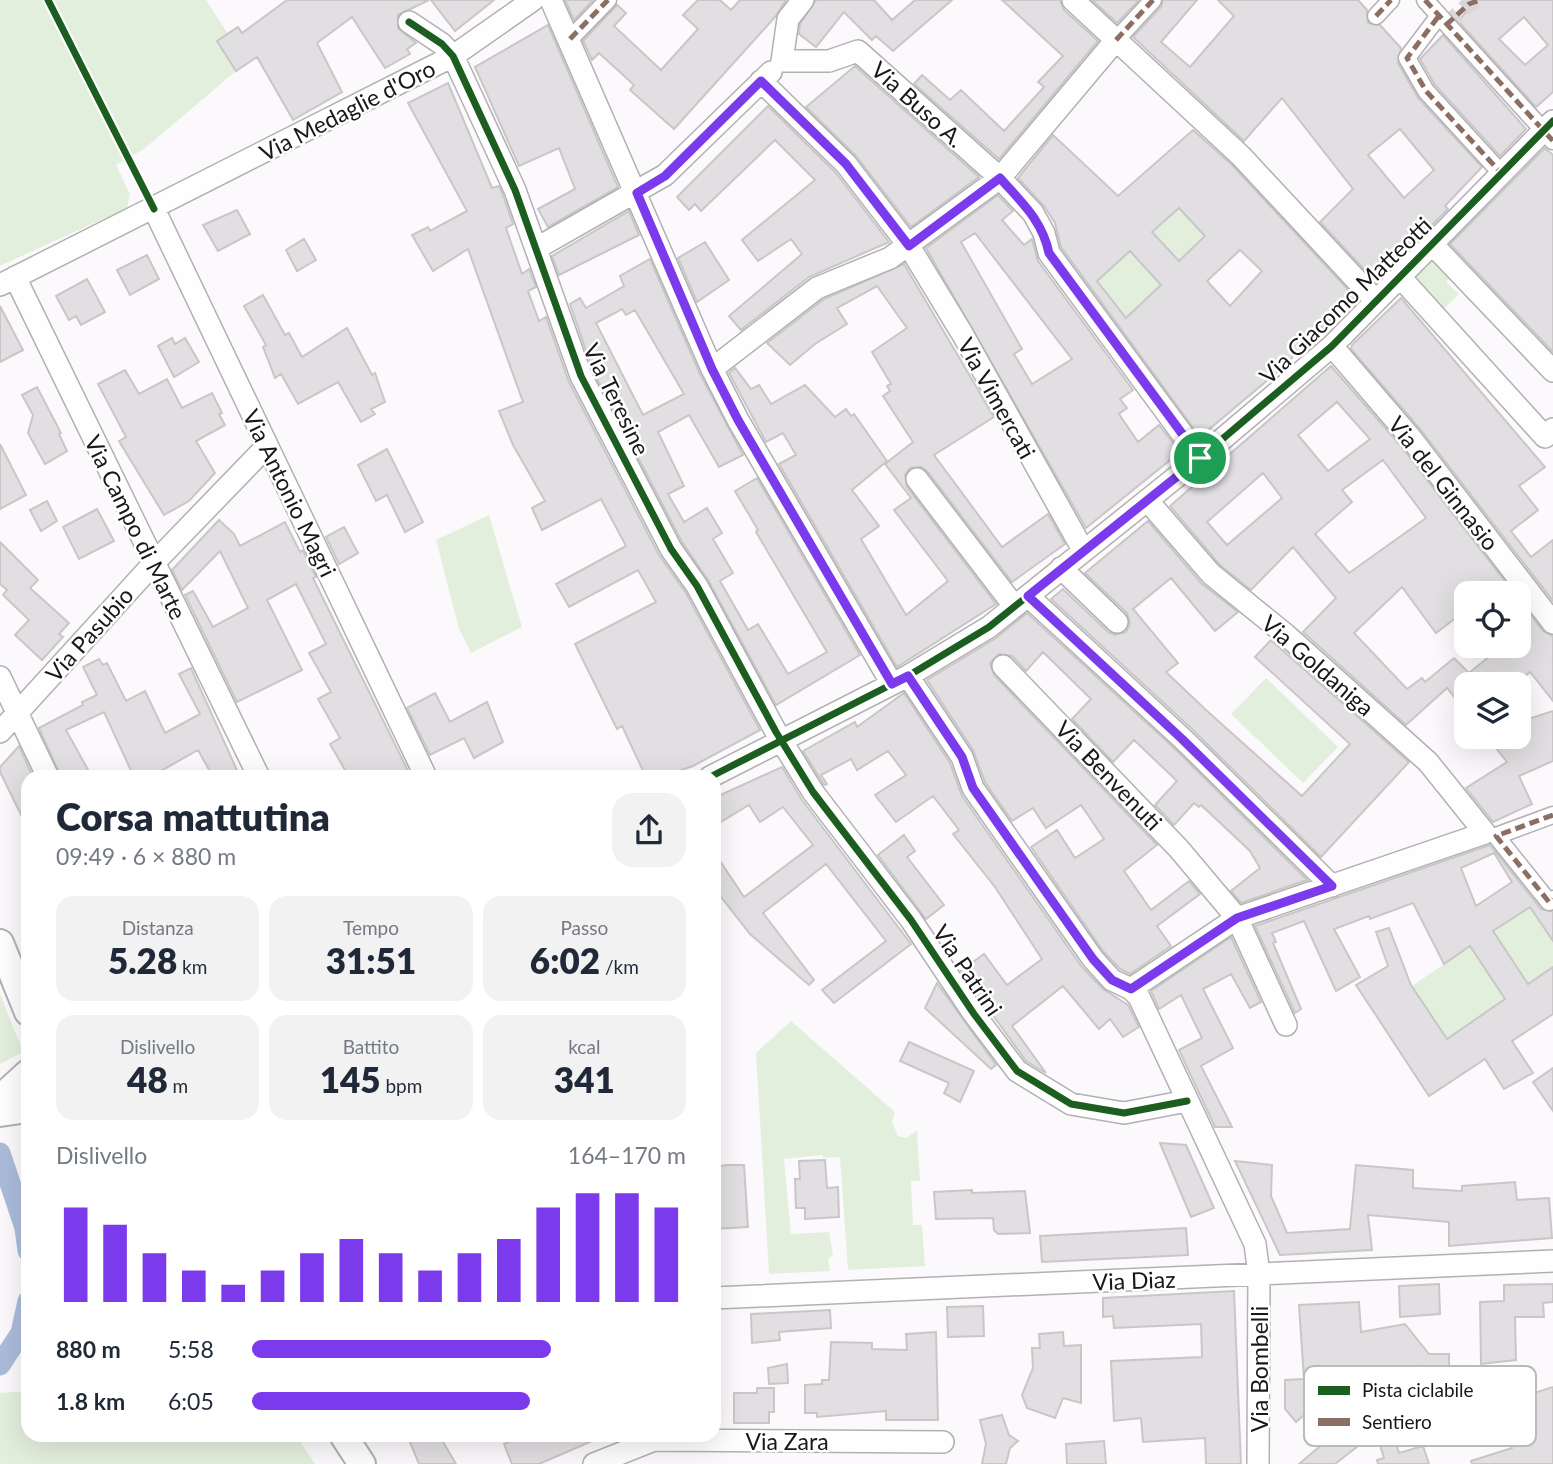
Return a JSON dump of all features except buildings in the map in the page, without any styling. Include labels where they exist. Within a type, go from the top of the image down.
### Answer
[{"type":"street","name":"Via Medaglie d'Oro","points":[[7,281],[453,56],[533,0]]},
{"type":"street","points":[[551,0],[712,369],[738,420],[900,680],[962,757],[973,788],[1093,959],[1112,980],[1131,989],[1237,918],[1485,833],[1553,806]]},
{"type":"street","points":[[570,39],[608,0]]},
{"type":"street","points":[[537,248],[665,176],[782,61],[788,19],[803,0]]},
{"type":"street","points":[[1073,0],[1241,156],[1376,301]]},
{"type":"street","points":[[712,369],[817,288],[890,258],[1000,178],[1153,0]]},
{"type":"street","points":[[1376,16],[1391,0]]},
{"type":"street","points":[[1425,0],[1442,21],[1550,130]]},
{"type":"street","points":[[1442,21],[1407,58],[1426,91],[1501,173]]},
{"type":"street","points":[[409,22],[442,44],[453,56]]},
{"type":"street","name":"Via Buso A.","points":[[782,61],[829,61],[858,51],[1000,178]]},
{"type":"street","name":"Via Teresine","points":[[453,56],[515,190],[580,376],[671,549],[697,586],[782,742]]},
{"type":"street","name":"Via Vimercati","points":[[761,81],[846,164],[909,246],[1083,550]]},
{"type":"street","name":"Via Giacomo Matteotti","points":[[721,771],[900,680],[989,628],[1200,458],[1332,346],[1501,173],[1550,130]]},
{"type":"street","points":[[1000,178],[1033,213],[1045,233],[1049,253],[1200,458]]},
{"type":"street","name":"Via Antonio Magri","points":[[153,208],[423,770]]},
{"type":"street","points":[[1433,245],[1553,371]]},
{"type":"street","points":[[1401,278],[1545,437],[1553,429]]},
{"type":"street","name":"Via Campo di Marte","points":[[7,281],[256,770]]},
{"type":"street","name":"Via del Ginnasio","points":[[1332,346],[1410,437],[1553,622]]},
{"type":"street","name":"Via Pasubio","points":[[0,732],[153,564],[267,446]]},
{"type":"street","points":[[917,479],[1021,601],[1182,739],[1332,886]]},
{"type":"street","name":"Via Goldaniga","points":[[1147,500],[1211,574],[1285,634],[1427,762],[1485,833]]},
{"type":"street","points":[[1061,568],[1117,622]]},
{"type":"street","name":"Via Benvenuti","points":[[1003,666],[1180,849],[1237,918],[1286,1025]]},
{"type":"street","points":[[0,677],[45,770]]},
{"type":"street","name":"Via Patrini","points":[[782,742],[813,792],[911,920],[974,1014],[1017,1071],[1071,1104],[1124,1113],[1187,1101]]},
{"type":"street","points":[[1553,815],[1496,836],[1549,902],[1553,899]]},
{"type":"street","points":[[0,943],[21,995]]},
{"type":"street","name":"Via Bombelli","points":[[1131,989],[1139,998],[1255,1244],[1259,1274],[1258,1464]]},
{"type":"street","points":[[12,1103],[21,1086]]},
{"type":"street","name":"Via Diaz","points":[[721,1298],[1553,1262]]},
{"type":"street","name":"Via Zara","points":[[721,1440],[943,1442]]},
{"type":"street","points":[[348,1442],[362,1464]]},
{"type":"street","name":"Via Zara","points":[[594,1464],[649,1442]]},
{"type":"green space","points":[[0,0],[206,0],[228,34],[217,41],[236,71],[144,149],[116,165],[130,194],[127,208],[0,266]]},
{"type":"green space","points":[[1179,208],[1205,236],[1179,261],[1152,232]]},
{"type":"green space","points":[[1130,251],[1161,285],[1126,318],[1097,281]]},
{"type":"green space","points":[[1433,253],[1454,273],[1446,282],[1459,294],[1444,309],[1411,276]]},
{"type":"green space","points":[[489,515],[522,627],[471,653],[459,629],[436,540]]},
{"type":"green space","points":[[1266,678],[1338,747],[1303,783],[1231,714]]},
{"type":"green space","points":[[1530,907],[1553,941],[1553,967],[1528,983],[1493,931]]},
{"type":"green space","points":[[1470,946],[1505,999],[1447,1039],[1412,986]]},
{"type":"green space","points":[[0,994],[21,1053],[0,1064]]},
{"type":"green space","points":[[791,1021],[895,1112],[892,1122],[898,1136],[906,1138],[917,1130],[920,1181],[911,1181],[913,1225],[922,1225],[925,1266],[848,1270],[840,1157],[823,1158],[822,1155],[784,1159],[791,1234],[829,1232],[833,1255],[828,1259],[830,1271],[769,1274],[756,1053]]},
{"type":"green space","points":[[21,1392],[21,1442],[301,1442],[315,1464],[0,1464],[0,1393]]},
{"type":"waterway","points":[[0,1153],[21,1216]]},
{"type":"waterway","points":[[0,1365],[21,1333]]},
{"type":"tunnel","points":[[1446,25],[1469,4],[1480,0]]},
{"type":"marked path","points":[[570,39],[608,0]]},
{"type":"marked path","points":[[1116,40],[1153,0]]},
{"type":"marked path","points":[[1376,16],[1391,0]]},
{"type":"marked path","points":[[1425,0],[1553,141]]},
{"type":"marked path","points":[[1446,25],[1469,4],[1480,0]]},
{"type":"marked path","points":[[1438,17],[1407,58],[1426,91],[1501,173]]},
{"type":"marked path","points":[[1553,815],[1496,836],[1549,902],[1553,899]]},
{"type":"cycle path","points":[[48,0],[154,209]]},
{"type":"cycle path","points":[[409,22],[442,44],[453,56],[515,190],[581,376],[671,549],[697,586],[776,732],[813,792],[911,920],[974,1014],[1017,1071],[1071,1104],[1124,1113],[1187,1101]]},
{"type":"cycle path","points":[[721,771],[908,676],[989,627],[1200,458],[1332,346],[1553,121]]},
{"type":"route","points":[[761,81],[846,164],[909,246],[1000,178],[1033,213],[1045,233],[1049,253],[1200,458],[1028,596],[1182,739],[1332,886],[1237,918],[1131,989],[1112,980],[1093,959],[973,788],[962,757],[908,676],[892,684],[774,477],[738,420],[712,369],[637,193],[665,176],[761,81]]}]
